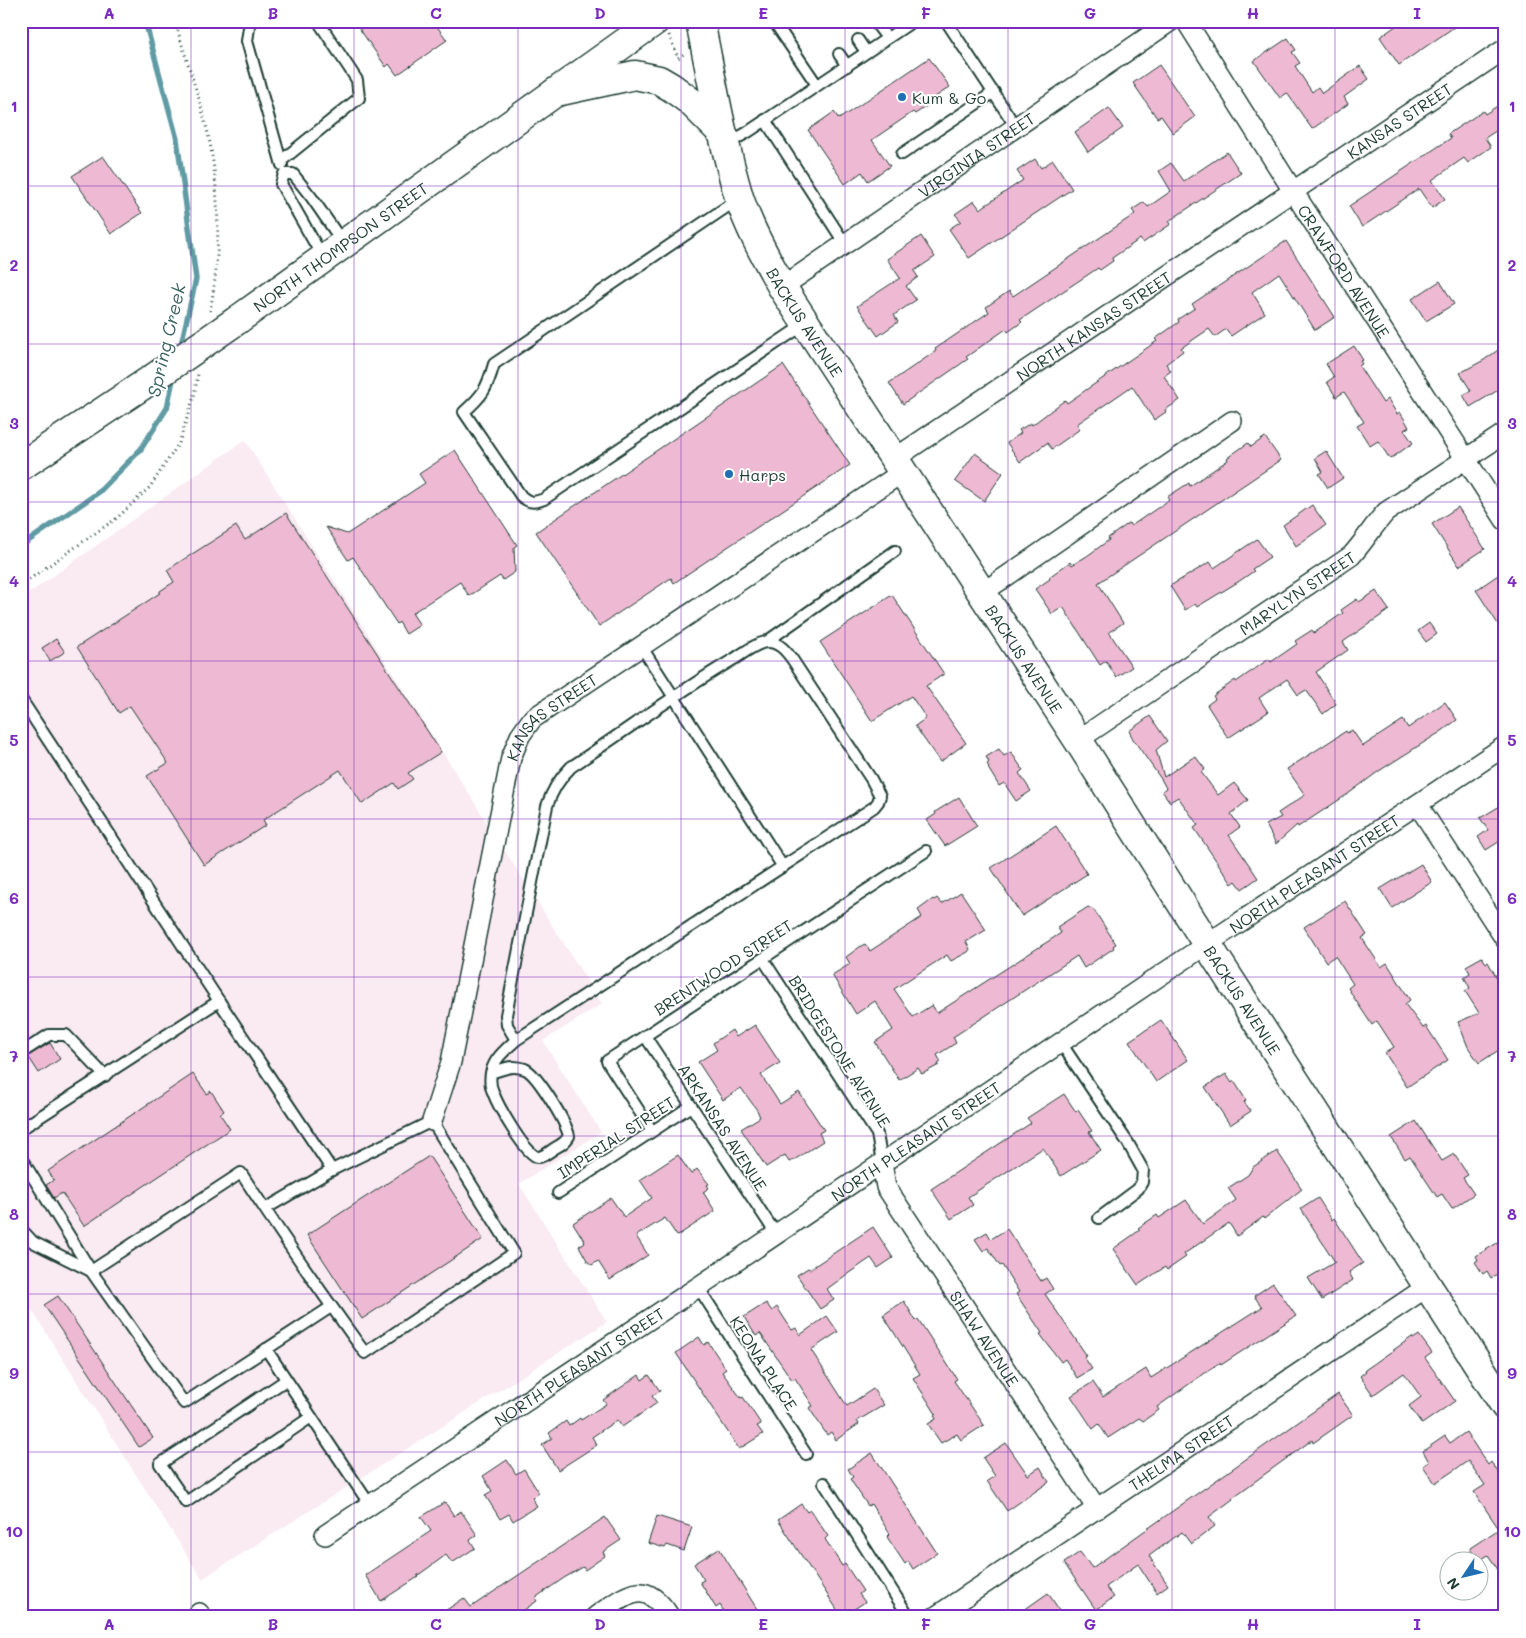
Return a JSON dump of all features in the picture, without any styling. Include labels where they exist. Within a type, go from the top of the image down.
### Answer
[{"type":"street","name":"NORTH THOMPSON STREET","points":[[21,466],[236,321],[655,21]]},
{"type":"street","name":"VIRGINIA STREET","points":[[782,287],[1171,21]]},
{"type":"street","name":"CRAWFORD AVENUE","points":[[1186,21],[1505,520]]},
{"type":"street","name":"BACKUS AVENUE","points":[[712,24],[725,139],[740,198],[761,247],[782,287],[1078,740],[1427,1288],[1505,1406]]},
{"type":"street","name":"KANSAS STREET","points":[[1293,191],[1505,49]]},
{"type":"street","points":[[556,92],[635,76],[659,80],[690,101],[725,139]]},
{"type":"street","name":"NORTH KANSAS STREET","points":[[898,466],[1293,191]]},
{"type":"street","name":"BACKUS AVENUE","points":[[982,593],[1232,421]]},
{"type":"street","name":"MARYLYN STREET","points":[[1078,740],[1351,556],[1386,512],[1505,433]]},
{"type":"street","name":"KANSAS STREET","points":[[432,1121],[451,1062],[511,758],[520,736],[532,719],[641,646],[898,466]]},
{"type":"street","name":"NORTH PLEASANT STREET","points":[[325,1535],[698,1288],[1060,1042],[1505,746]]},
{"type":"street","points":[[1418,805],[1505,939]]},
{"type":"street","name":"SHAW AVENUE","points":[[882,1163],[886,1187],[1097,1509]]},
{"type":"street","name":"THELMA STREET","points":[[934,1617],[1427,1288]]},
{"type":"street","points":[[594,1617],[634,1592],[647,1593],[658,1600],[670,1617]]},
{"type":"lane","points":[[250,21],[248,41],[284,174],[281,184],[334,251]]},
{"type":"lane","points":[[280,161],[359,98],[357,80],[318,21]]},
{"type":"lane","points":[[785,21],[777,26],[817,85]]},
{"type":"lane","points":[[946,21],[1016,126]]},
{"type":"lane","points":[[725,139],[765,120],[847,66],[907,23]]},
{"type":"lane","points":[[878,26],[887,38]]},
{"type":"lane","points":[[858,40],[866,52]]},
{"type":"lane","points":[[839,54],[847,66]]},
{"type":"lane","points":[[902,154],[994,92]]},
{"type":"lane","points":[[765,120],[845,244]]},
{"type":"lane","points":[[284,174],[293,174],[312,198],[334,251]]},
{"type":"lane","points":[[740,198],[494,364],[488,384],[478,399],[464,412],[521,496],[527,501],[535,503],[544,499],[805,323]]},
{"type":"lane","points":[[516,1040],[507,1025],[506,1015],[547,806],[558,780],[571,767],[722,666],[759,644],[766,642],[895,552]]},
{"type":"lane","points":[[491,1073],[510,1066],[527,1070],[557,1110],[568,1130],[569,1136],[567,1140],[541,1156],[537,1157],[528,1151],[492,1092],[491,1073],[498,1058],[516,1040],[783,867],[874,807],[878,802],[880,796],[871,779],[792,658],[784,648],[777,644],[766,642]]},
{"type":"lane","points":[[641,646],[783,867]]},
{"type":"lane","points":[[21,699],[332,1170]]},
{"type":"lane","name":"BRENTWOOD STREET","points":[[652,1131],[606,1061],[926,851]]},
{"type":"lane","name":"BRIDGESTONE AVENUE","points":[[763,959],[877,1134],[882,1163]]},
{"type":"lane","points":[[21,1129],[220,1000]]},
{"type":"lane","points":[[21,1053],[49,1035],[66,1035],[105,1076]]},
{"type":"lane","name":"ARKANSAS AVENUE","points":[[645,1036],[776,1234]]},
{"type":"lane","points":[[1060,1042],[1128,1144],[1143,1170],[1142,1182],[1138,1189],[1099,1218]]},
{"type":"lane","name":"IMPERIAL STREET","points":[[558,1193],[691,1106]]},
{"type":"lane","points":[[91,1271],[242,1173],[265,1209],[331,1306],[365,1353],[514,1254],[432,1121],[332,1170],[265,1209]]},
{"type":"lane","points":[[21,1158],[91,1271],[184,1403],[331,1306]]},
{"type":"lane","points":[[21,1229],[33,1242],[91,1271]]},
{"type":"lane","name":"KEONA PLACE","points":[[698,1288],[806,1454]]},
{"type":"lane","points":[[266,1349],[370,1505]]},
{"type":"lane","points":[[286,1380],[160,1464],[186,1502],[311,1418]]},
{"type":"lane","points":[[824,1483],[909,1617]]},
{"type":"path","points":[[175,21],[212,153],[218,215],[215,288],[209,317]]},
{"type":"path","points":[[712,24],[733,21]]},
{"type":"path","points":[[674,45],[678,58],[683,55]]},
{"type":"path","points":[[21,585],[117,518],[150,487],[179,443],[194,396],[200,366]]},
{"type":"shaded area","points":[[245,440],[602,1004],[543,1041],[601,1132],[519,1184],[607,1322],[202,1579],[21,1293],[21,599]]},
{"type":"building","points":[[354,21],[433,21],[447,40],[397,75],[389,64],[386,67]]},
{"type":"building","points":[[1403,21],[1463,21],[1399,65],[1380,37]]},
{"type":"building","points":[[1288,38],[1296,50],[1292,52],[1300,63],[1295,66],[1312,92],[1318,87],[1322,93],[1360,66],[1369,79],[1344,97],[1348,104],[1312,129],[1287,93],[1280,98],[1254,61]]},
{"type":"building","points":[[929,58],[950,87],[928,102],[930,104],[915,114],[913,112],[872,140],[890,166],[868,181],[862,172],[845,184],[808,130],[834,112],[839,119]]},
{"type":"building","points":[[1159,65],[1195,117],[1173,133],[1161,116],[1157,118],[1133,83]]},
{"type":"building","points":[[1505,101],[1505,125],[1485,138],[1491,147],[1468,163],[1464,158],[1432,180],[1445,199],[1432,208],[1419,189],[1362,227],[1349,206],[1451,138],[1448,134],[1483,111],[1485,114]]},
{"type":"building","points":[[1109,108],[1123,128],[1088,152],[1075,132]]},
{"type":"building","points":[[1227,152],[1241,173],[1169,221],[1171,224],[1143,243],[1140,239],[1112,258],[1113,261],[1100,270],[1098,268],[1020,320],[1022,322],[1008,332],[1006,329],[966,357],[968,359],[903,404],[889,383],[989,312],[986,307],[1009,291],[1013,296],[1135,214],[1132,210],[1144,202],[1148,207],[1171,191],[1159,171],[1171,163],[1184,181]]},
{"type":"building","points":[[103,156],[142,213],[111,234],[72,176]]},
{"type":"building","points":[[1035,159],[1041,168],[1053,160],[1072,189],[969,258],[949,229],[961,221],[955,214],[974,201],[980,209],[1023,180],[1017,171]]},
{"type":"building","points":[[921,236],[935,257],[914,271],[918,277],[906,286],[916,300],[894,315],[898,322],[878,336],[857,306],[900,278],[887,259]]},
{"type":"building","points":[[1286,241],[1335,317],[1315,330],[1279,273],[1252,292],[1265,313],[1231,336],[1226,329],[1215,337],[1209,329],[1181,348],[1183,351],[1166,364],[1171,371],[1164,376],[1180,400],[1165,410],[1166,412],[1154,420],[1132,386],[1077,424],[1080,429],[1052,449],[1047,443],[1020,462],[1007,443],[1021,433],[1019,430],[1031,423],[1032,425],[1065,400],[1067,403],[1157,341],[1155,339],[1179,322],[1178,319],[1195,308],[1192,304]]},
{"type":"building","points":[[1440,281],[1454,304],[1426,321],[1412,299]]},
{"type":"building","points":[[1505,345],[1505,386],[1470,407],[1463,395],[1471,391],[1460,373],[1484,360]]},
{"type":"building","points":[[1354,346],[1363,360],[1360,361],[1362,364],[1359,366],[1383,403],[1388,399],[1397,414],[1400,412],[1409,427],[1404,430],[1413,443],[1390,459],[1378,441],[1370,446],[1357,426],[1364,422],[1344,392],[1336,397],[1327,382],[1334,377],[1326,364]]},
{"type":"building","name":"Harps","points":[[783,365],[850,465],[674,583],[671,578],[599,626],[536,532]]},
{"type":"building","points":[[1265,437],[1281,460],[1098,583],[1123,623],[1109,632],[1132,667],[1116,677],[1106,661],[1100,665],[1063,607],[1052,614],[1035,589],[1070,562],[1072,565],[1087,556],[1129,523],[1131,526],[1169,500],[1167,497],[1189,483],[1190,486],[1228,460],[1227,458],[1248,443],[1251,447]]},
{"type":"building","points":[[455,450],[517,545],[514,547],[515,572],[503,580],[500,576],[469,596],[460,582],[412,613],[420,625],[406,634],[399,622],[397,624],[353,557],[348,560],[326,527],[347,534],[425,483],[419,474]]},
{"type":"building","points":[[1326,451],[1343,478],[1328,488],[1319,474],[1323,472],[1315,458]]},
{"type":"building","points":[[975,453],[1003,473],[984,501],[955,481]]},
{"type":"building","points":[[1312,505],[1326,525],[1296,546],[1283,525]]},
{"type":"building","points":[[1458,507],[1485,549],[1459,566],[1432,524]]},
{"type":"building","points":[[286,513],[441,752],[408,773],[413,779],[398,789],[394,783],[362,804],[340,770],[263,820],[266,825],[204,865],[147,776],[168,763],[130,706],[119,713],[77,647],[174,582],[167,570],[236,526],[245,540]]},
{"type":"building","points":[[1257,539],[1270,557],[1252,569],[1254,571],[1238,582],[1197,607],[1195,604],[1185,610],[1170,586],[1210,562],[1214,568]]},
{"type":"building","points":[[1498,575],[1505,586],[1505,635],[1476,590]]},
{"type":"building","points":[[1376,591],[1389,610],[1343,642],[1348,650],[1316,672],[1336,704],[1323,714],[1306,690],[1298,695],[1287,679],[1259,698],[1268,712],[1228,738],[1207,705],[1215,699],[1213,696],[1269,659],[1271,662],[1297,644],[1295,641],[1312,630],[1314,633],[1343,613],[1341,610],[1357,599],[1359,602]]},
{"type":"building","points":[[892,595],[944,674],[926,686],[966,743],[940,762],[915,726],[926,718],[911,696],[872,721],[820,642]]},
{"type":"building","points":[[1429,623],[1437,634],[1426,642],[1418,631]]},
{"type":"building","points":[[56,639],[65,652],[50,661],[42,648]]},
{"type":"building","points":[[1445,702],[1457,720],[1298,827],[1297,825],[1276,844],[1266,825],[1281,817],[1278,813],[1305,795],[1287,769],[1346,731],[1347,733],[1352,730],[1363,746],[1403,720],[1408,728]]},
{"type":"building","points":[[1150,716],[1167,741],[1156,750],[1164,777],[1195,756],[1205,769],[1201,772],[1218,795],[1234,783],[1248,800],[1231,814],[1240,827],[1229,835],[1258,878],[1242,889],[1236,881],[1232,884],[1194,828],[1198,825],[1178,797],[1170,802],[1162,791],[1166,788],[1161,779],[1133,739],[1129,731]]},
{"type":"building","points":[[999,749],[1004,756],[1011,752],[1023,770],[1019,773],[1031,791],[1016,801],[1004,783],[999,786],[988,768],[987,764],[989,762],[986,757]]},
{"type":"building","points":[[959,797],[977,826],[945,846],[927,820],[936,814],[935,812]]},
{"type":"building","points":[[1505,803],[1505,838],[1486,850],[1478,837],[1488,830],[1480,818]]},
{"type":"building","points":[[1056,826],[1087,874],[1022,916],[991,868]]},
{"type":"building","points":[[1421,864],[1432,882],[1392,908],[1380,889]]},
{"type":"building","points":[[961,892],[986,930],[966,942],[970,949],[968,952],[951,961],[947,955],[894,989],[913,1017],[932,1005],[937,1013],[1061,933],[1057,927],[1088,907],[1094,910],[1116,944],[1113,946],[1114,948],[1084,968],[1077,956],[953,1037],[956,1043],[937,1055],[941,1062],[939,1065],[922,1074],[918,1068],[899,1080],[875,1042],[893,1030],[875,1001],[856,1014],[832,975],[850,964],[846,957],[861,946],[865,944],[870,951],[922,917],[918,910],[933,899],[937,898],[942,904]]},
{"type":"building","points":[[1345,901],[1367,935],[1362,938],[1381,967],[1387,963],[1410,1000],[1405,1004],[1423,1028],[1426,1026],[1448,1060],[1407,1087],[1385,1053],[1394,1047],[1377,1021],[1372,1025],[1356,1001],[1348,988],[1353,984],[1335,956],[1326,962],[1304,927]]},
{"type":"building","points":[[1482,957],[1486,963],[1488,962],[1505,992],[1505,1046],[1479,1063],[1468,1047],[1458,1022],[1479,1013],[1465,991],[1470,988],[1464,977],[1470,973],[1466,966]]},
{"type":"building","points":[[1161,1020],[1188,1060],[1156,1082],[1129,1041]]},
{"type":"building","points":[[755,1025],[780,1063],[761,1075],[780,1104],[799,1092],[824,1130],[819,1133],[823,1141],[794,1160],[789,1162],[785,1155],[766,1167],[741,1129],[760,1117],[757,1110],[741,1088],[723,1100],[698,1062],[717,1050],[713,1043],[732,1030],[736,1037]]},
{"type":"building","points":[[50,1043],[60,1059],[39,1073],[28,1056]]},
{"type":"building","points":[[193,1074],[207,1094],[211,1091],[224,1111],[220,1114],[230,1129],[84,1226],[62,1193],[54,1198],[46,1185],[54,1180],[48,1171]]},
{"type":"building","points":[[1226,1074],[1232,1083],[1234,1081],[1246,1100],[1244,1102],[1251,1111],[1230,1125],[1205,1087]]},
{"type":"building","points":[[1064,1094],[1076,1112],[1078,1110],[1092,1131],[1089,1132],[1101,1150],[1061,1176],[1043,1148],[968,1197],[973,1205],[951,1219],[931,1189],[1031,1123],[1027,1118]]},
{"type":"building","points":[[1416,1121],[1442,1161],[1454,1154],[1468,1175],[1463,1178],[1474,1194],[1452,1209],[1442,1194],[1437,1197],[1410,1156],[1405,1159],[1391,1137]]},
{"type":"building","points":[[1277,1151],[1302,1189],[1264,1219],[1263,1217],[1237,1236],[1229,1223],[1184,1254],[1186,1257],[1167,1270],[1165,1267],[1138,1285],[1113,1249],[1157,1215],[1159,1218],[1186,1200],[1203,1224],[1236,1200],[1228,1188],[1248,1175],[1253,1167]]},
{"type":"building","points":[[678,1155],[691,1174],[697,1169],[709,1184],[707,1185],[709,1188],[703,1192],[715,1211],[677,1236],[665,1218],[636,1236],[648,1255],[610,1280],[598,1261],[592,1265],[588,1262],[579,1246],[585,1242],[573,1223],[611,1198],[624,1217],[652,1198],[640,1180]]},
{"type":"building","points":[[429,1156],[483,1239],[362,1319],[307,1235]]},
{"type":"building","points":[[1318,1198],[1332,1220],[1334,1218],[1363,1263],[1349,1272],[1353,1280],[1322,1300],[1308,1278],[1335,1262],[1301,1209]]},
{"type":"building","points":[[873,1227],[893,1258],[878,1268],[871,1258],[846,1275],[827,1289],[834,1300],[820,1309],[797,1275],[808,1268],[810,1269]]},
{"type":"building","points":[[1007,1229],[1041,1281],[1046,1278],[1053,1289],[1045,1294],[1087,1356],[1084,1357],[1092,1369],[1077,1378],[1065,1359],[1061,1362],[1040,1334],[1042,1333],[1016,1294],[1019,1292],[1002,1265],[1000,1266],[988,1248],[983,1251],[975,1239],[987,1232],[991,1239]]},
{"type":"building","points":[[1505,1242],[1505,1269],[1491,1278],[1487,1271],[1483,1274],[1475,1262],[1478,1260],[1476,1256],[1497,1243],[1499,1246]]},
{"type":"building","points":[[1273,1283],[1296,1316],[1192,1382],[1157,1407],[1159,1410],[1143,1421],[1139,1418],[1108,1438],[1099,1424],[1093,1429],[1071,1396],[1093,1382],[1103,1397],[1146,1369],[1151,1378],[1262,1307],[1254,1296]]},
{"type":"building","points":[[58,1296],[153,1438],[139,1447],[44,1305]]},
{"type":"building","points":[[904,1301],[957,1379],[954,1381],[984,1425],[961,1440],[957,1434],[941,1443],[928,1424],[936,1419],[934,1415],[936,1414],[913,1378],[920,1374],[883,1315]]},
{"type":"building","points":[[766,1303],[772,1311],[777,1307],[792,1330],[796,1328],[800,1335],[827,1316],[838,1332],[811,1350],[847,1406],[873,1389],[884,1405],[857,1421],[859,1424],[836,1440],[831,1432],[827,1435],[809,1408],[813,1406],[795,1378],[792,1380],[760,1333],[756,1336],[744,1317]]},
{"type":"building","points":[[1419,1335],[1432,1353],[1425,1358],[1455,1401],[1422,1424],[1409,1406],[1421,1397],[1404,1373],[1373,1395],[1360,1376],[1365,1370],[1412,1337],[1413,1339]]},
{"type":"building","points":[[699,1337],[704,1345],[708,1342],[726,1369],[722,1372],[741,1398],[743,1397],[761,1424],[757,1426],[763,1434],[739,1449],[676,1353]]},
{"type":"building","points":[[639,1375],[642,1380],[649,1375],[660,1391],[652,1396],[657,1403],[622,1427],[617,1420],[592,1437],[597,1445],[558,1470],[542,1445],[552,1438],[549,1433],[566,1421],[569,1426],[606,1404],[603,1400]]},
{"type":"building","points":[[1338,1394],[1353,1415],[1313,1443],[1312,1440],[1232,1498],[1209,1517],[1215,1526],[1191,1544],[1182,1532],[1149,1556],[1168,1585],[1157,1593],[1138,1564],[1106,1587],[1114,1597],[1096,1610],[1064,1563],[1080,1552],[1092,1568]]},
{"type":"building","points":[[1466,1432],[1488,1465],[1491,1462],[1505,1482],[1505,1580],[1488,1555],[1488,1550],[1471,1550],[1470,1548],[1499,1529],[1474,1492],[1485,1485],[1468,1461],[1435,1483],[1423,1466],[1429,1462],[1423,1451],[1445,1436],[1450,1443]]},
{"type":"building","points":[[1006,1443],[1028,1475],[1040,1467],[1049,1482],[1007,1511],[987,1481],[995,1476],[983,1458]]},
{"type":"building","points":[[872,1453],[937,1553],[913,1569],[908,1561],[905,1564],[887,1537],[890,1534],[871,1504],[868,1506],[850,1479],[853,1477],[848,1469]]},
{"type":"building","points":[[507,1460],[516,1474],[524,1469],[539,1493],[532,1498],[537,1506],[513,1521],[509,1514],[500,1519],[485,1495],[492,1491],[483,1476]]},
{"type":"building","points":[[445,1502],[454,1516],[461,1511],[477,1535],[470,1540],[475,1548],[452,1563],[446,1555],[418,1577],[381,1601],[365,1575],[431,1531],[421,1517]]},
{"type":"building","points":[[801,1504],[807,1512],[810,1510],[828,1536],[825,1539],[842,1566],[845,1564],[863,1591],[859,1594],[865,1602],[842,1617],[778,1520]]},
{"type":"building","points":[[657,1516],[692,1527],[684,1551],[667,1545],[665,1548],[648,1543]]},
{"type":"building","points":[[605,1517],[621,1540],[603,1552],[605,1556],[585,1570],[583,1567],[564,1578],[535,1598],[537,1601],[517,1615],[515,1611],[507,1617],[436,1617],[464,1598],[471,1607]]},
{"type":"building","points":[[719,1548],[762,1617],[727,1617],[720,1605],[716,1608],[700,1582],[704,1580],[694,1564]]},
{"type":"building","points":[[1048,1593],[1064,1617],[1014,1617]]},
{"type":"waterway","name":"Spring Creek","points":[[145,21],[177,139],[196,279],[180,349]]},
{"type":"waterway","name":"Spring Creek","points":[[21,546],[99,492],[141,449],[167,408],[174,375]]},
{"type":"place","name":"Kum & Go","points":[[902,97]]},
{"type":"place","name":"Harps","points":[[729,474]]}]
